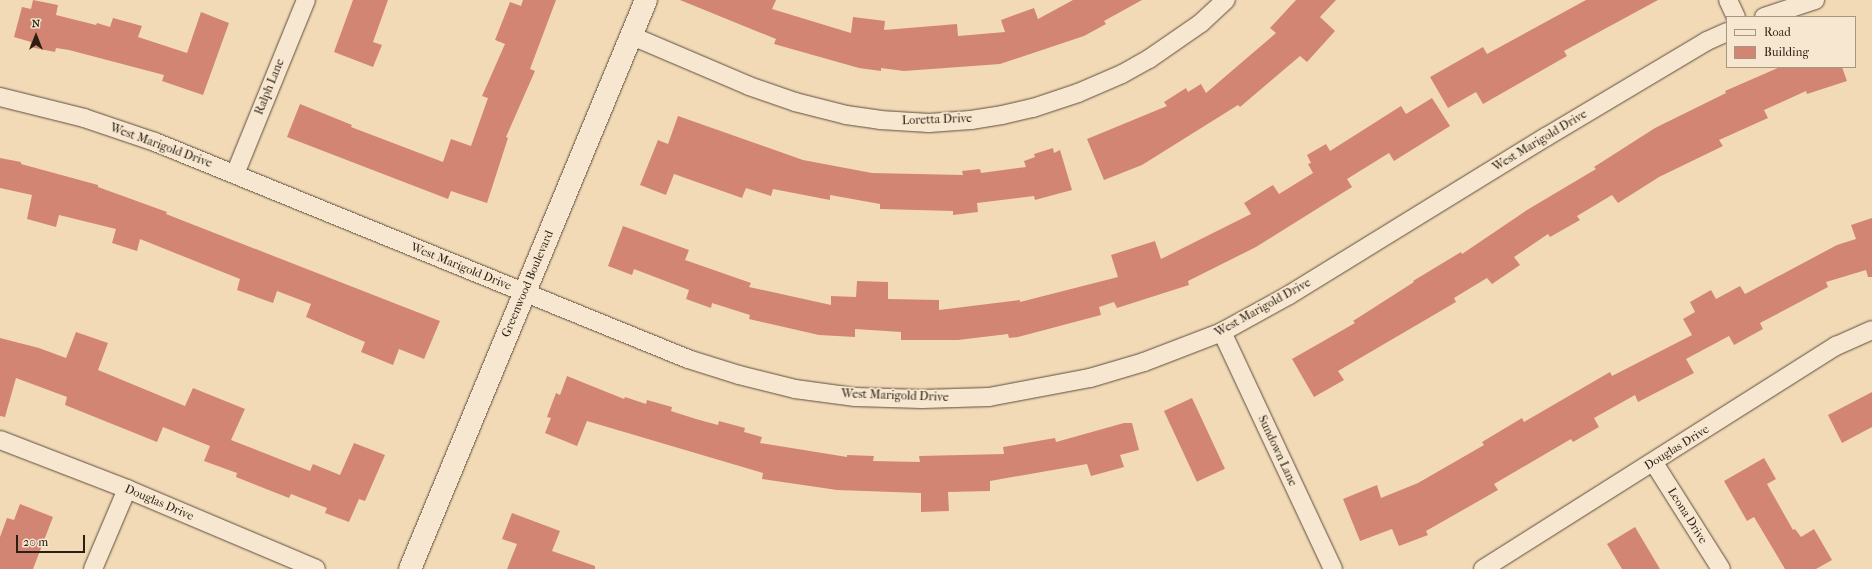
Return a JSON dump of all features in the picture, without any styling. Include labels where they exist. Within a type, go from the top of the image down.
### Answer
[{"type":"street","name":"Ralph Lane","points":[[235,174],[306,0]]},
{"type":"street","name":"Greenwood Boulevard","points":[[410,569],[646,0]]},
{"type":"street","name":"Loretta Drive","points":[[632,36],[749,86],[794,102],[846,115],[880,120],[930,123],[970,120],[1002,115],[1033,108],[1078,93],[1122,74],[1150,59],[1201,23],[1226,0]]},
{"type":"street","points":[[1728,0],[1736,16]]},
{"type":"street","points":[[1767,16],[1815,0]]},
{"type":"street","name":"West Marigold Drive","points":[[0,97],[84,118],[155,142],[688,359],[739,375],[795,389],[855,397],[922,399],[989,397],[1090,378],[1144,362],[1222,332],[1289,295],[1546,137],[1707,41],[1726,32]]},
{"type":"street","name":"Douglas Drive","points":[[1483,569],[1836,346],[1872,330]]},
{"type":"street","name":"Sundown Lane","points":[[1222,332],[1333,569]]},
{"type":"street","name":"Douglas Drive","points":[[0,440],[127,489],[316,569]]},
{"type":"street","name":"Leona Drive","points":[[1654,462],[1721,569]]},
{"type":"street","points":[[93,569],[127,489]]},
{"type":"building","points":[[33,0],[58,5],[56,15],[96,25],[97,23],[110,27],[113,18],[142,26],[138,37],[187,53],[201,12],[229,23],[203,95],[162,81],[164,75],[69,50],[56,48],[55,52],[30,47],[31,42],[14,37],[22,7],[31,9]]},
{"type":"building","points":[[353,0],[388,0],[373,42],[382,45],[373,67],[334,52]]},
{"type":"building","points":[[523,0],[556,0],[530,69],[535,71],[506,137],[508,138],[487,203],[451,191],[448,199],[287,137],[300,104],[352,125],[351,127],[443,162],[451,139],[471,146],[488,98],[482,96],[505,44],[495,40],[510,2],[521,6]]},
{"type":"building","points":[[680,0],[776,0],[772,9],[851,33],[853,17],[885,21],[884,30],[957,24],[958,36],[1005,32],[1001,20],[1034,8],[1038,19],[1073,0],[1142,0],[1104,21],[1106,24],[1084,36],[1000,64],[904,71],[881,68],[881,71],[859,68],[774,44],[776,39]]},
{"type":"building","points":[[1296,0],[1336,0],[1320,17],[1335,31],[1307,62],[1300,56],[1240,107],[1238,105],[1142,165],[1104,180],[1087,139],[1167,106],[1164,102],[1186,88],[1188,92],[1201,84],[1206,93],[1276,33],[1270,28]]},
{"type":"building","points":[[1586,0],[1658,0],[1564,51],[1567,56],[1483,104],[1476,92],[1448,108],[1430,77],[1483,47],[1487,54]]},
{"type":"building","points":[[1778,68],[1842,68],[1847,81],[1807,94],[1806,91],[1764,110],[1768,118],[1719,140],[1723,146],[1659,177],[1618,203],[1612,195],[1577,216],[1580,220],[1550,237],[1548,234],[1514,257],[1520,265],[1492,284],[1487,278],[1454,298],[1456,302],[1338,371],[1344,380],[1314,397],[1292,359],[1355,323],[1353,321],[1414,282],[1413,281],[1461,252],[1462,254],[1527,210],[1596,169],[1594,167],[1655,128],[1726,93],[1725,91]]},
{"type":"building","points":[[1432,98],[1450,126],[1394,161],[1389,153],[1347,179],[1352,187],[1256,247],[1188,281],[1189,285],[1117,308],[1114,302],[1099,307],[1101,315],[1018,337],[1009,338],[1008,334],[958,340],[901,340],[901,332],[855,329],[855,337],[819,335],[749,319],[750,315],[712,303],[711,308],[686,299],[689,290],[634,269],[632,275],[608,266],[623,226],[689,250],[685,260],[751,283],[749,287],[831,305],[831,296],[856,297],[857,281],[888,282],[888,299],[939,300],[939,310],[1020,300],[1020,302],[1118,277],[1111,255],[1155,241],[1161,259],[1251,214],[1244,203],[1273,185],[1279,194],[1313,173],[1308,164],[1311,163],[1307,155],[1326,144],[1330,151],[1401,106],[1406,114]]},
{"type":"building","points":[[678,116],[803,160],[872,173],[963,175],[962,171],[980,169],[981,173],[1026,167],[1024,161],[1035,157],[1034,154],[1053,148],[1054,153],[1060,150],[1072,190],[1035,200],[1034,196],[977,203],[978,212],[953,215],[953,211],[880,209],[880,204],[830,195],[830,200],[773,189],[771,196],[746,188],[742,198],[674,174],[666,195],[640,185],[658,140],[668,144]]},
{"type":"building","points":[[0,158],[21,162],[21,164],[98,185],[98,187],[167,212],[166,214],[440,321],[424,359],[399,349],[393,365],[361,352],[365,342],[306,317],[311,304],[277,291],[273,303],[237,290],[240,279],[140,239],[137,251],[112,243],[116,229],[59,215],[56,227],[27,219],[32,195],[0,188]]},
{"type":"building","points":[[1872,218],[1872,277],[1868,277],[1866,270],[1826,282],[1828,287],[1760,323],[1763,329],[1734,345],[1729,336],[1686,359],[1694,373],[1638,402],[1635,395],[1594,418],[1599,427],[1573,442],[1571,439],[1494,484],[1498,490],[1426,531],[1428,535],[1399,546],[1392,529],[1360,541],[1343,499],[1377,485],[1381,498],[1418,483],[1484,445],[1482,442],[1522,418],[1524,422],[1610,372],[1612,376],[1692,335],[1683,319],[1695,312],[1690,302],[1711,290],[1716,299],[1740,286],[1745,294],[1837,245],[1856,239],[1851,225]]},
{"type":"building","points":[[76,332],[108,343],[98,370],[185,406],[193,388],[245,409],[231,440],[310,471],[313,464],[340,475],[354,443],[385,455],[365,501],[359,499],[349,522],[325,513],[327,508],[291,494],[289,498],[236,477],[237,473],[204,461],[210,446],[163,427],[157,442],[65,405],[67,397],[16,378],[5,417],[0,416],[0,338],[39,348],[66,358]]},
{"type":"building","points":[[567,376],[624,399],[625,397],[646,404],[647,400],[672,407],[671,411],[696,419],[718,425],[719,421],[745,428],[744,432],[762,437],[760,443],[847,457],[847,455],[874,456],[873,461],[920,462],[919,456],[1004,454],[1003,447],[1055,438],[1056,442],[1124,423],[1132,423],[1139,450],[1120,455],[1124,467],[1091,476],[1087,464],[990,481],[990,491],[948,492],[949,511],[921,512],[921,493],[837,490],[762,479],[763,473],[587,421],[577,446],[545,433],[551,418],[547,417],[556,393],[560,395]]},
{"type":"building","points":[[1872,392],[1872,427],[1842,443],[1828,415]]},
{"type":"building","points":[[1192,398],[1225,469],[1197,482],[1164,411]]},
{"type":"building","points":[[1764,458],[1776,479],[1767,484],[1793,530],[1795,529],[1801,537],[1814,529],[1832,560],[1816,569],[1785,569],[1754,517],[1747,521],[1724,481]]},
{"type":"building","points":[[20,504],[53,517],[33,569],[0,569],[0,537],[7,518],[14,520]]},
{"type":"building","points":[[512,513],[560,531],[552,551],[595,566],[595,569],[507,569],[517,544],[502,539]]},
{"type":"building","points":[[1635,527],[1660,569],[1622,569],[1607,544]]}]
